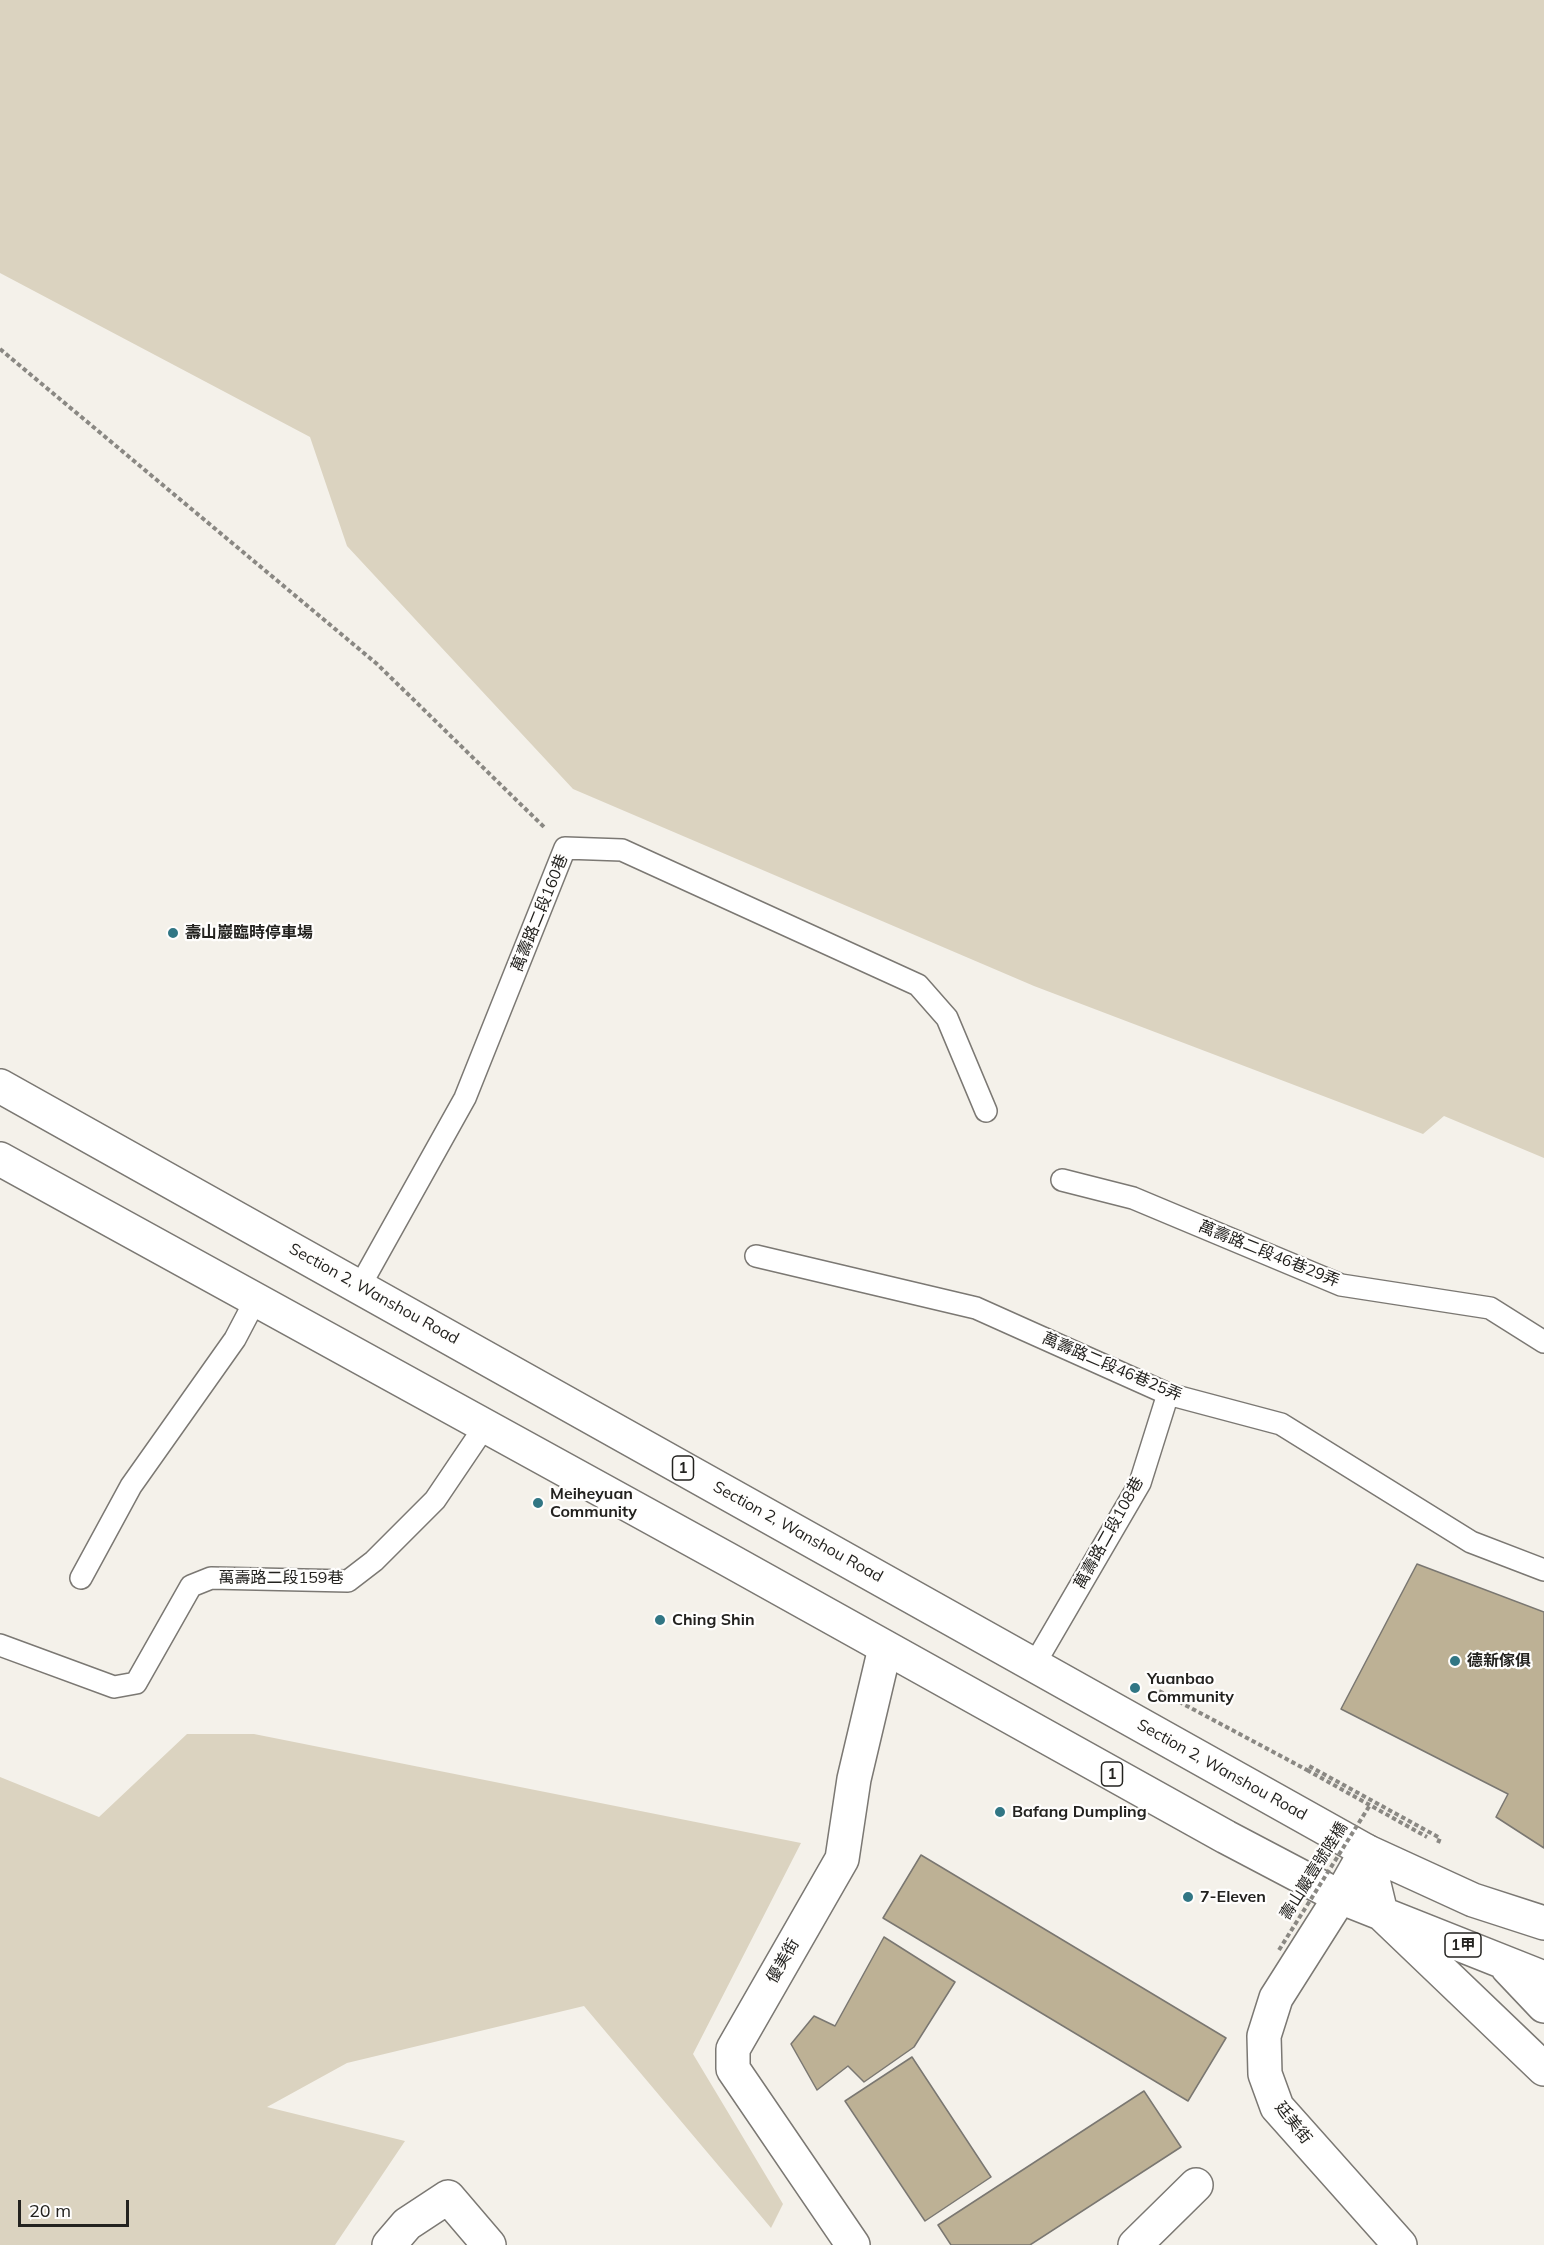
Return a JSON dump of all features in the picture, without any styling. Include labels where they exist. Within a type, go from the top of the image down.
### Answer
[{"type":"main road","name":"Section 2, Wanshou Road","points":[[0,1086],[1366,1851],[1473,1900],[1544,1923]]},
{"type":"main road","name":"1","points":[[0,1159],[1226,1837],[1340,1896],[1381,1913],[1544,2069]]},
{"type":"main road","name":"優美街","points":[[853,2245],[733,2069],[733,2049],[842,1859],[854,1779],[885,1648]]},
{"type":"main road","name":"廷美街","points":[[1366,1851],[1276,1998],[1264,2036],[1265,2074],[1277,2107],[1400,2245]]},
{"type":"main road","points":[[1366,1851],[1381,1913]]},
{"type":"main road","points":[[1473,1900],[1499,1959],[1544,2006]]},
{"type":"main road","name":"1甲","points":[[1381,1913],[1544,1978]]},
{"type":"main road","points":[[1135,2245],[1196,2185]]},
{"type":"main road","points":[[389,2245],[407,2224],[448,2198],[489,2245]]},
{"type":"lane","name":"萬壽路二段160巷","points":[[360,1286],[465,1098],[565,848],[622,850],[918,985],[947,1018],[986,1111]]},
{"type":"lane","name":"萬壽路二段46巷29弄","points":[[1062,1180],[1133,1198],[1341,1285],[1490,1308],[1544,1342]]},
{"type":"lane","name":"萬壽路二段46巷25弄","points":[[756,1256],[976,1308],[1168,1394],[1281,1424],[1471,1542],[1542,1565]]},
{"type":"lane","points":[[81,1578],[131,1486],[235,1339],[256,1299]]},
{"type":"lane","name":"萬壽路二段108巷","points":[[1034,1665],[1140,1483],[1168,1394]]},
{"type":"lane","name":"萬壽路二段159巷","points":[[0,1645],[114,1687],[136,1683],[191,1586],[211,1578],[348,1581],[374,1561],[435,1500],[485,1426]]},
{"type":"path","points":[[0,349],[377,664],[565,848]]},
{"type":"path","points":[[1154,1688],[1449,1848]]},
{"type":"path","points":[[1307,1770],[1309,1766],[1440,1838],[1438,1843]]},
{"type":"path","name":"壽山巖壹號陸橋","points":[[1279,1950],[1370,1805]]},
{"type":"shaded area","points":[[0,0],[1544,0],[1544,1158],[1444,1116],[1423,1134],[1034,986],[573,789],[347,546],[310,437],[0,273]]},
{"type":"shaded area","points":[[187,1734],[254,1734],[801,1843],[693,2054],[783,2204],[771,2228],[584,2006],[347,2063],[267,2107],[405,2141],[335,2245],[0,2245],[0,1777],[99,1817]]},
{"type":"building","name":"德新傢俱","points":[[1417,1564],[1544,1612],[1544,1848],[1496,1817],[1508,1794],[1341,1709]]},
{"type":"building","points":[[921,1855],[1226,2038],[1188,2101],[883,1918]]},
{"type":"building","points":[[884,1937],[955,1982],[914,2047],[864,2082],[848,2066],[817,2090],[791,2044],[814,2016],[835,2026]]},
{"type":"building","points":[[912,2057],[991,2177],[925,2221],[845,2101]]},
{"type":"building","points":[[1144,2091],[1181,2147],[1030,2245],[951,2245],[938,2225]]},
{"type":"place","name":"壽山巖臨時停車場","points":[[173,933]]},
{"type":"place","name":"Meiheyuan Community","points":[[538,1503]]},
{"type":"place","name":"Ching Shin","points":[[660,1620]]},
{"type":"place","name":"德新傢俱","points":[[1455,1661]]},
{"type":"place","name":"Yuanbao Community","points":[[1135,1688]]},
{"type":"place","name":"Bafang Dumpling","points":[[1000,1812]]},
{"type":"place","name":"7-Eleven","points":[[1188,1897]]}]
